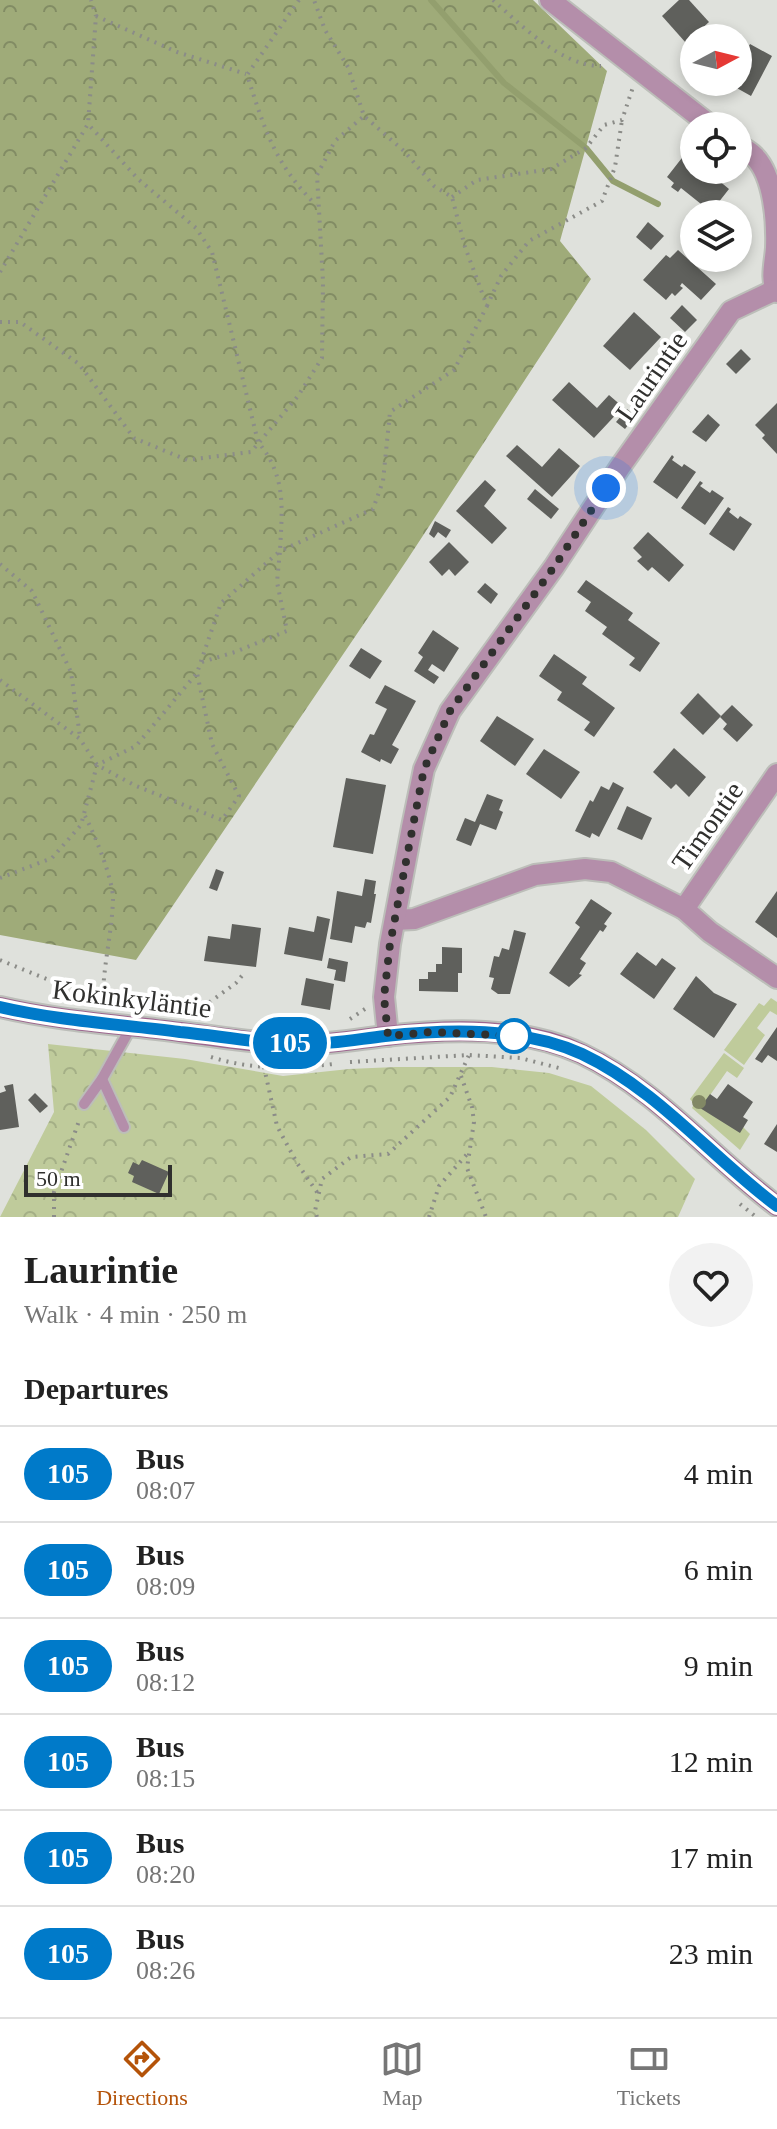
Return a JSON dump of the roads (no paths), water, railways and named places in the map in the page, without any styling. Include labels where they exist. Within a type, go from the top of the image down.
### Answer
[{"type":"main road","name":"Kokinkyläntie","points":[[0,1007],[51,1019],[304,1044],[431,1032],[507,1035],[544,1042],[580,1053],[619,1074],[666,1110],[744,1182],[777,1206]]},
{"type":"street","points":[[550,0],[693,112]]},
{"type":"street","points":[[752,154],[766,173],[774,210],[776,291]]},
{"type":"street","name":"Laurintie","points":[[388,1036],[384,997],[395,920],[424,769],[450,711],[731,311],[776,291]]},
{"type":"street","name":"Timontie","points":[[684,909],[777,774]]},
{"type":"street","points":[[395,920],[414,919],[535,875],[585,869],[611,872],[684,909],[710,932],[777,978]]},
{"type":"lane","points":[[84,1104],[131,1027]]},
{"type":"lane","points":[[102,1079],[124,1127]]},
{"type":"waterway","points":[[431,0],[504,83],[586,148],[613,181],[658,204]]}]
